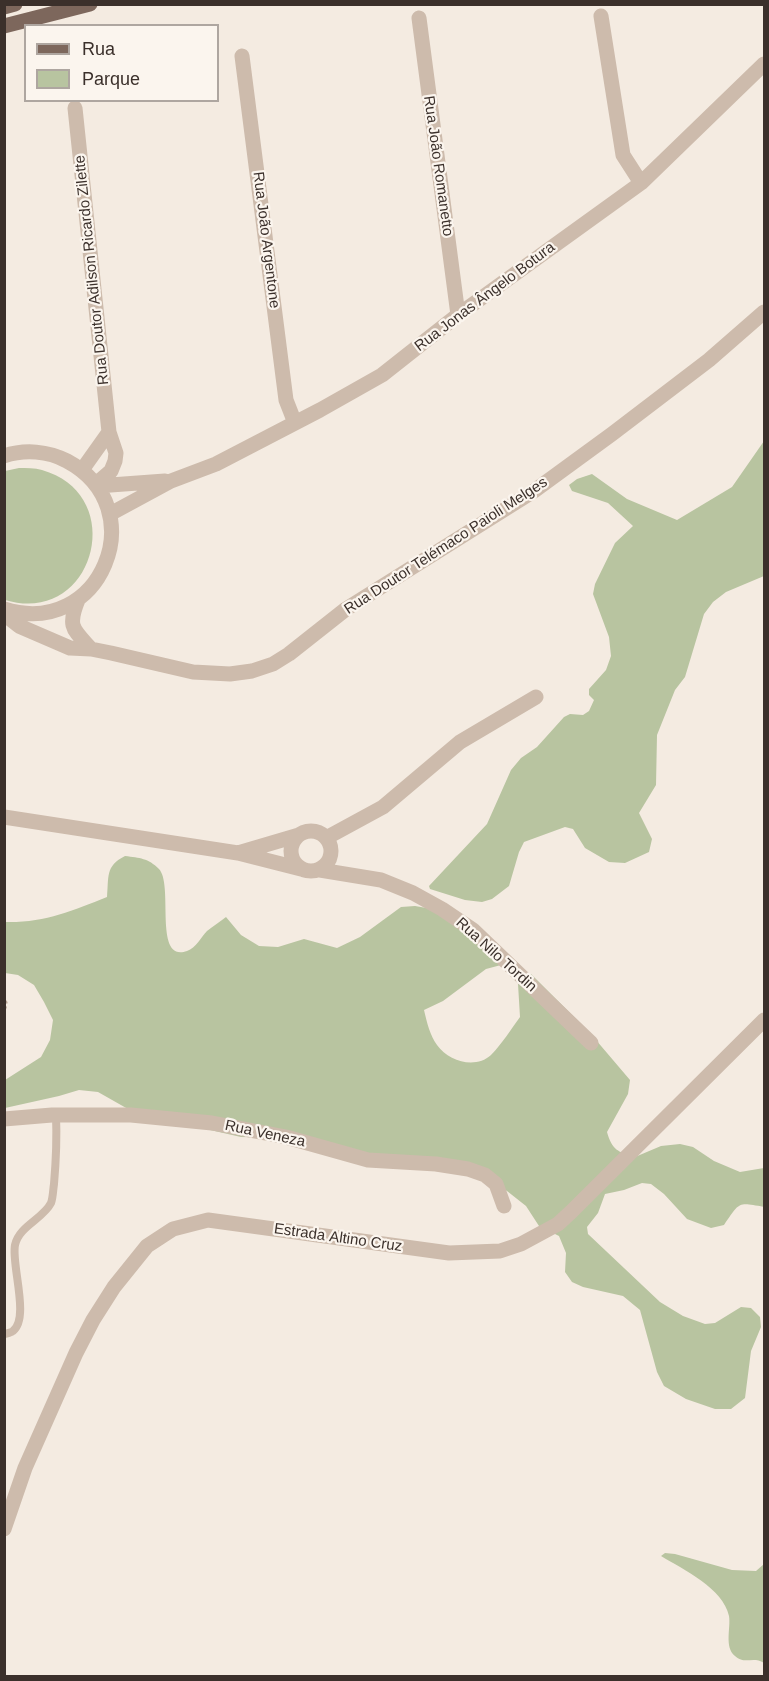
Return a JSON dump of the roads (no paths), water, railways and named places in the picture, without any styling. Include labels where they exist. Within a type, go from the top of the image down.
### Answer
[{"type":"main road","points":[[4,7],[15,4]]},
{"type":"main road","points":[[4,26],[90,4]]},
{"type":"street","points":[[601,15],[623,155],[640,183]]},
{"type":"street","name":"Rua João Romanetto","points":[[419,18],[458,315]]},
{"type":"street","name":"Rua João Argentone","points":[[242,56],[286,400],[295,423]]},
{"type":"street","name":"Rua Jonas Ângelo Botura","points":[[110,514],[171,481],[216,464],[382,375],[458,315],[640,183],[765,64]]},
{"type":"street","name":"Rua Doutor Adilson Ricardo Zilette","points":[[75,108],[109,432],[116,453],[111,471],[96,485]]},
{"type":"street","name":"Rua Doutor Telémaco Paioli Melges","points":[[4,614],[19,626],[70,648],[91,649],[193,672],[230,674],[252,671],[273,664],[345,609],[534,491],[612,435],[709,360],[765,312]]},
{"type":"street","points":[[82,470],[109,432]]},
{"type":"street","points":[[4,456],[36,451],[58,456],[79,467],[96,485],[104,498],[110,514],[112,531],[110,550],[104,570],[93,586],[78,600],[60,609],[41,614],[17,613],[4,609]]},
{"type":"street","name":"Rua Jonas Ângelo Botura","points":[[96,485],[171,481]]},
{"type":"street","points":[[78,600],[72,613],[72,623],[74,630],[91,649]]},
{"type":"street","points":[[326,838],[383,807],[460,742],[536,697]]},
{"type":"street","points":[[4,817],[238,853],[307,872],[320,870],[326,866],[331,847],[326,838],[312,831],[238,853]]},
{"type":"street","points":[[299,835],[291,846],[291,852],[292,859],[300,869]]},
{"type":"street","name":"Rua Nilo Tordin","points":[[320,870],[381,880],[413,893],[442,909],[472,930],[591,1043]]},
{"type":"street","name":"Estrada Altino Cruz","points":[[4,1529],[25,1468],[76,1353],[114,1287],[147,1246],[173,1229],[208,1221],[448,1253],[500,1251],[521,1244],[558,1224],[765,1020]]},
{"type":"street","name":"Rua Veneza","points":[[4,1119],[56,1115],[131,1115],[212,1123],[286,1137],[368,1160],[436,1164],[468,1169],[485,1175],[496,1184],[504,1206]]},
{"type":"lane","points":[[4,1334],[13,1332],[19,1323],[19,1281],[15,1244],[21,1233],[51,1202],[57,1160],[56,1115]]}]
